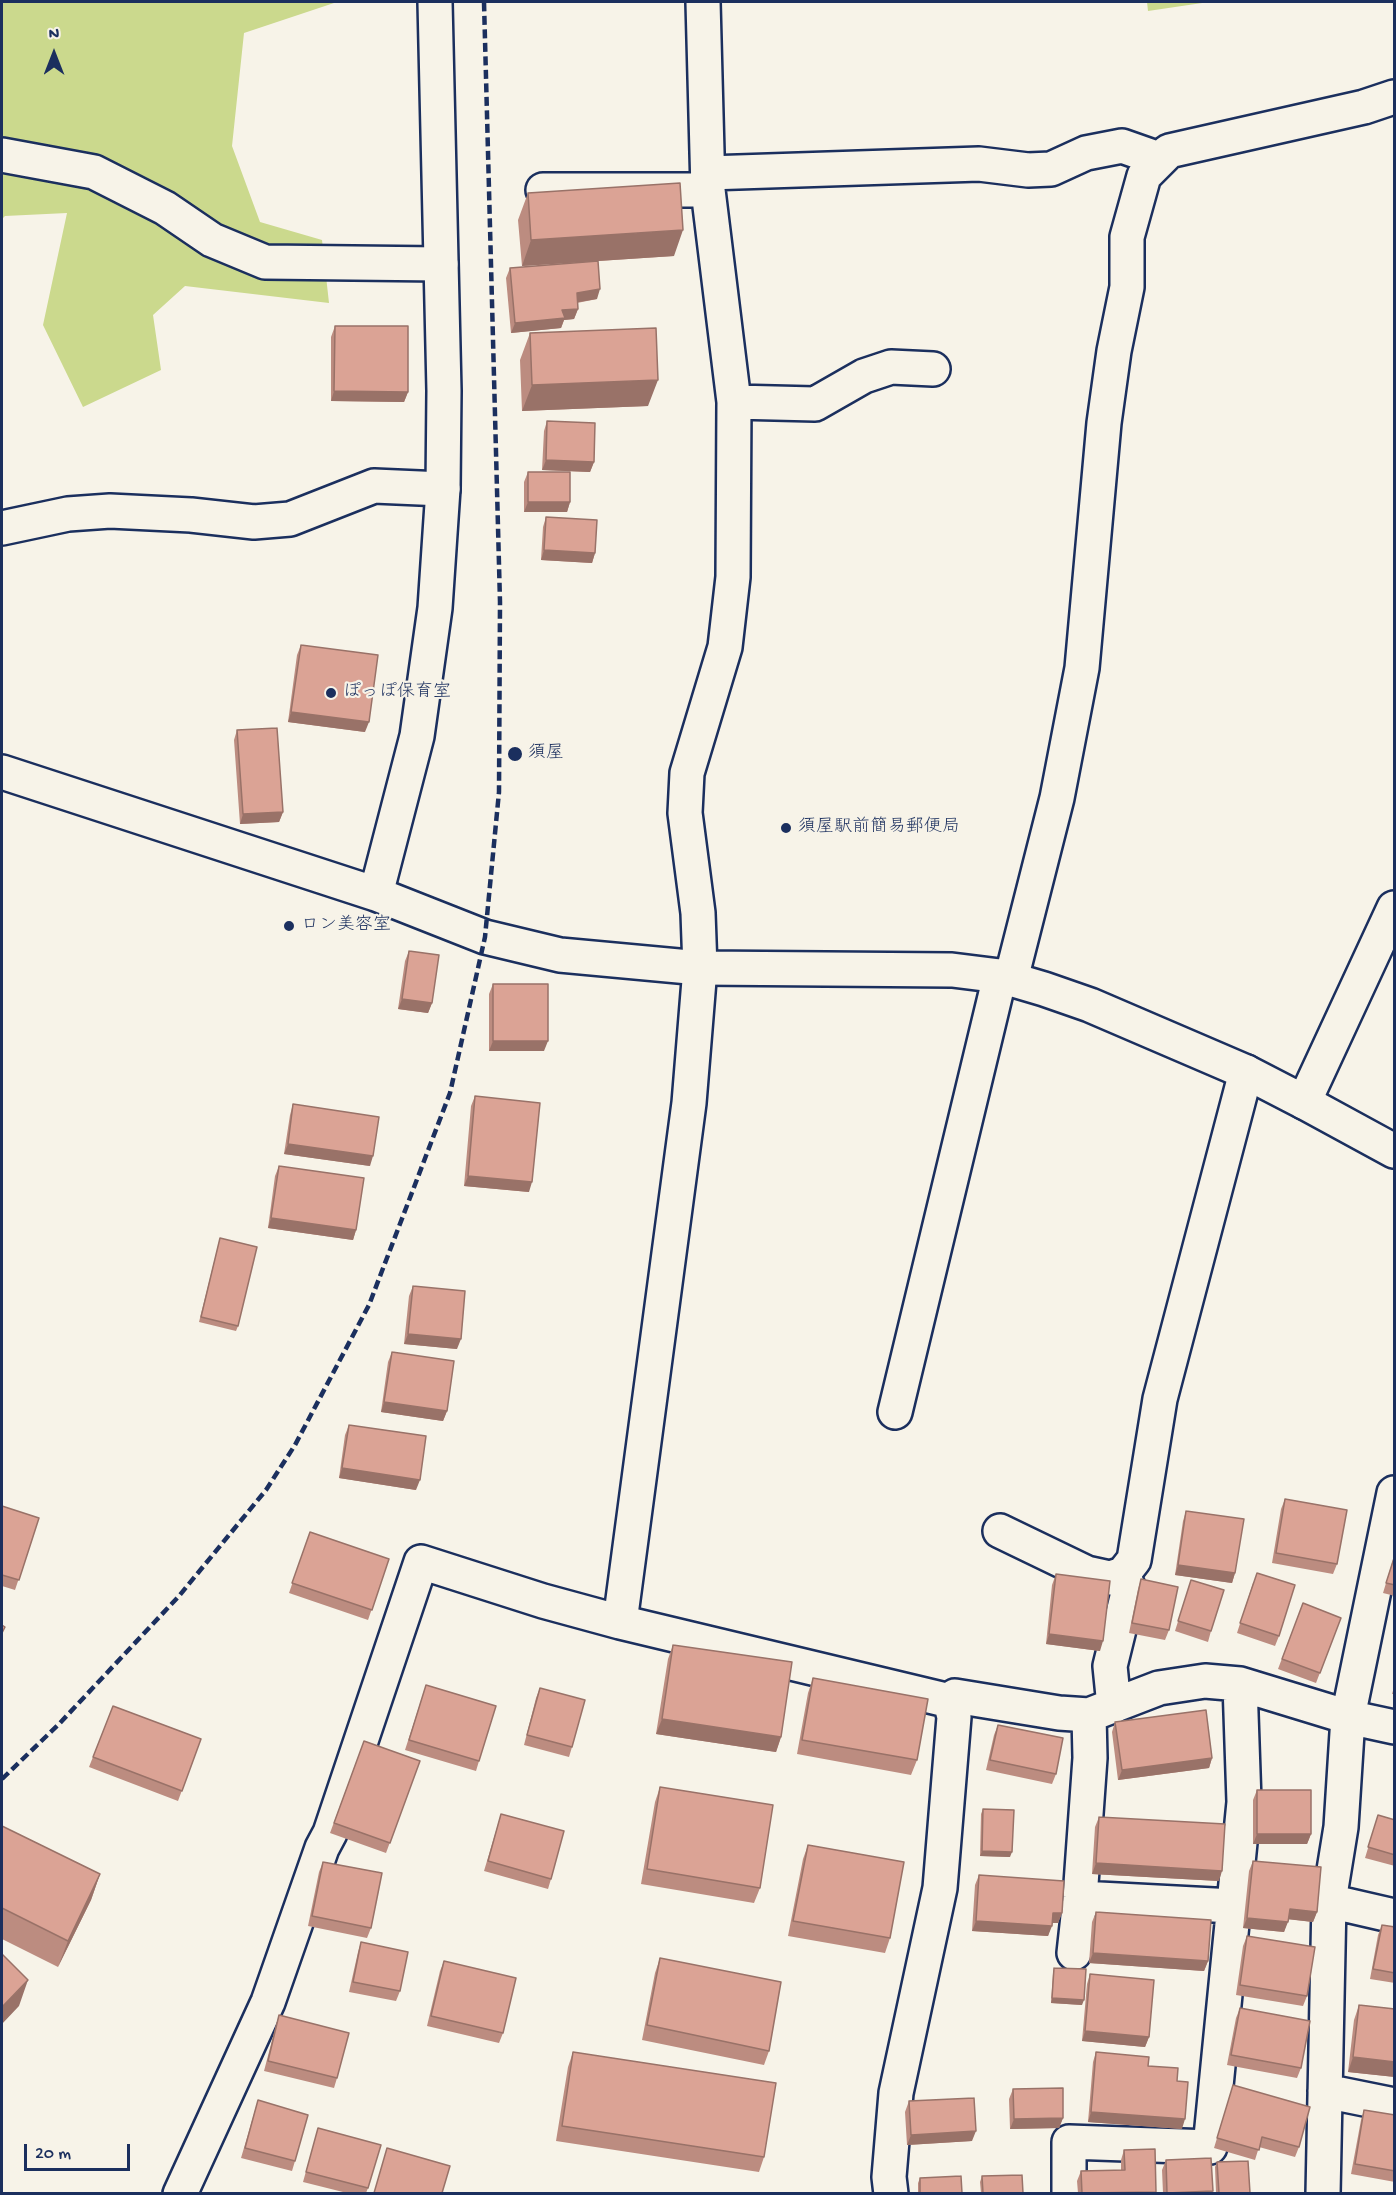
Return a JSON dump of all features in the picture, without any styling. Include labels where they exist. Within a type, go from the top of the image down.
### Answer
[{"type":"street","points":[[376,894],[417,736],[435,608],[443,489],[444,390],[435,2]]},
{"type":"street","points":[[620,1622],[689,1103],[700,968],[698,913],[685,813],[687,773],[725,648],[734,577],[734,402],[708,182],[703,2]]},
{"type":"street","points":[[895,1412],[1005,978],[1057,798],[1082,668],[1104,423],[1114,351],[1127,287],[1127,237],[1144,176],[1169,151],[1364,107],[1395,97]]},
{"type":"street","points":[[543,190],[708,182],[979,164],[1029,170],[1050,169],[1086,153],[1122,146],[1159,159]]},
{"type":"street","points":[[2,155],[94,172],[165,208],[212,240],[265,262],[441,264]]},
{"type":"street","points":[[734,402],[815,404],[864,376],[891,367],[933,369]]},
{"type":"street","points":[[2,528],[68,514],[110,511],[192,515],[254,522],[290,519],[374,486],[443,489]]},
{"type":"street","points":[[2,772],[376,894],[485,937],[560,956],[700,968],[952,970],[1005,978],[1090,1005],[1246,1072],[1395,1151]]},
{"type":"street","points":[[1304,1102],[1395,908]]},
{"type":"street","points":[[1000,1531],[1087,1573],[1110,1578],[1123,1574],[1134,1560],[1160,1399],[1246,1072]]},
{"type":"street","points":[[1323,2193],[1329,1901],[1341,1827],[1348,1717],[1391,1527],[1395,1493]]},
{"type":"street","points":[[180,2193],[268,2002],[322,1848],[330,1833],[421,1562],[543,1601],[620,1622],[950,1701]]},
{"type":"street","points":[[1074,1953],[1090,1758],[1129,1589],[1123,1574]]},
{"type":"street","points":[[950,1701],[955,1695],[1059,1713],[1101,1710],[1159,1688],[1205,1681],[1240,1684],[1348,1717],[1395,1727]]},
{"type":"street","points":[[1069,2193],[1069,2142],[1210,2147],[1244,1802],[1240,1684]]},
{"type":"street","points":[[891,2193],[889,2177],[896,2093],[940,1888],[954,1717],[950,1701]]},
{"type":"street","points":[[1080,1899],[1233,1906]]},
{"type":"street","points":[[1329,1901],[1395,1916]]},
{"type":"street","points":[[1325,2091],[1395,2105]]},
{"type":"green space","points":[[2,2],[337,2],[244,33],[232,146],[260,222],[322,240],[329,303],[185,286],[153,315],[161,370],[83,407],[43,325],[67,213],[5,216],[2,219]]},
{"type":"green space","points":[[1147,2],[1209,2],[1148,11]]},
{"type":"building","points":[[680,183],[683,230],[531,240],[528,193]]},
{"type":"building","points":[[598,261],[600,289],[577,293],[578,309],[562,310],[565,318],[515,323],[510,268]]},
{"type":"building","points":[[335,326],[408,326],[408,392],[334,391]]},
{"type":"building","points":[[656,328],[658,380],[532,385],[530,333]]},
{"type":"building","points":[[547,421],[595,423],[594,462],[546,460]]},
{"type":"building","points":[[528,472],[570,472],[570,502],[528,502]]},
{"type":"building","points":[[546,517],[597,520],[595,553],[544,550]]},
{"type":"building","name":"ぽっぽ保育室","points":[[301,645],[378,655],[369,722],[291,712]]},
{"type":"building","points":[[277,728],[283,812],[243,814],[237,730]]},
{"type":"building","points":[[409,951],[439,955],[432,1003],[402,999]]},
{"type":"building","points":[[493,984],[548,984],[548,1041],[493,1041]]},
{"type":"building","points":[[475,1096],[540,1103],[532,1182],[468,1176]]},
{"type":"building","points":[[293,1104],[379,1117],[373,1156],[288,1144]]},
{"type":"building","points":[[279,1166],[364,1178],[356,1230],[271,1218]]},
{"type":"building","points":[[220,1238],[257,1247],[238,1326],[201,1317]]},
{"type":"building","points":[[413,1286],[465,1291],[461,1339],[408,1334]]},
{"type":"building","points":[[392,1352],[454,1361],[447,1411],[384,1402]]},
{"type":"building","points":[[349,1425],[426,1436],[420,1480],[342,1468]]},
{"type":"building","points":[[1285,1499],[1347,1510],[1337,1564],[1276,1553]]},
{"type":"building","points":[[2,1506],[39,1518],[19,1580],[2,1575]]},
{"type":"building","points":[[1186,1511],[1244,1519],[1235,1573],[1178,1565]]},
{"type":"building","points":[[310,1532],[389,1559],[372,1610],[292,1583]]},
{"type":"building","points":[[1395,1555],[1395,1585],[1386,1583]]},
{"type":"building","points":[[1257,1573],[1295,1585],[1279,1636],[1240,1623]]},
{"type":"building","points":[[1056,1574],[1110,1581],[1103,1641],[1049,1634]]},
{"type":"building","points":[[1141,1579],[1178,1587],[1169,1630],[1132,1623]]},
{"type":"building","points":[[1191,1580],[1224,1590],[1211,1631],[1178,1621]]},
{"type":"building","points":[[1303,1603],[1341,1618],[1320,1673],[1282,1659]]},
{"type":"building","points":[[673,1645],[792,1662],[781,1737],[662,1719]]},
{"type":"building","points":[[813,1678],[928,1699],[917,1760],[802,1740]]},
{"type":"building","points":[[426,1685],[496,1706],[479,1761],[409,1740]]},
{"type":"building","points":[[540,1688],[585,1700],[572,1747],[527,1735]]},
{"type":"building","points":[[113,1706],[201,1739],[182,1791],[93,1757]]},
{"type":"building","points":[[1206,1710],[1212,1758],[1122,1770],[1115,1722]]},
{"type":"building","points":[[998,1725],[1063,1738],[1056,1774],[990,1760]]},
{"type":"building","points":[[364,1741],[420,1761],[390,1843],[334,1823]]},
{"type":"building","points":[[660,1787],[773,1805],[760,1888],[647,1869]]},
{"type":"building","points":[[1257,1790],[1311,1790],[1311,1834],[1257,1834]]},
{"type":"building","points":[[983,1809],[1014,1810],[1012,1852],[982,1851]]},
{"type":"building","points":[[501,1814],[564,1831],[551,1879],[488,1861]]},
{"type":"building","points":[[1378,1815],[1395,1820],[1395,1855],[1368,1847]]},
{"type":"building","points":[[1099,1817],[1225,1824],[1222,1871],[1096,1863]]},
{"type":"building","points":[[2,1826],[100,1874],[68,1941],[2,1908]]},
{"type":"building","points":[[808,1845],[904,1862],[890,1938],[793,1921]]},
{"type":"building","points":[[1253,1861],[1321,1867],[1317,1912],[1290,1909],[1288,1922],[1247,1918]]},
{"type":"building","points":[[323,1862],[382,1873],[371,1928],[312,1916]]},
{"type":"building","points":[[979,1875],[1064,1881],[1062,1913],[1053,1913],[1052,1926],[976,1921]]},
{"type":"building","points":[[1096,1912],[1211,1920],[1208,1961],[1093,1953]]},
{"type":"building","points":[[1382,1925],[1395,1927],[1395,1973],[1373,1969]]},
{"type":"building","points":[[1247,1936],[1315,1947],[1307,1996],[1240,1985]]},
{"type":"building","points":[[361,1942],[408,1952],[400,1991],[353,1982]]},
{"type":"building","points":[[2,1954],[28,1980],[2,2007]]},
{"type":"building","points":[[660,1958],[781,1982],[769,2051],[647,2025]]},
{"type":"building","points":[[444,1961],[516,1978],[503,2033],[431,2016]]},
{"type":"building","points":[[1054,1968],[1086,1969],[1084,2000],[1052,1998]]},
{"type":"building","points":[[1090,1974],[1154,1980],[1149,2037],[1085,2031]]},
{"type":"building","points":[[1359,2005],[1395,2009],[1395,2062],[1353,2057]]},
{"type":"building","points":[[1240,2008],[1310,2021],[1301,2068],[1231,2055]]},
{"type":"building","points":[[279,2015],[349,2033],[337,2078],[268,2061]]},
{"type":"building","points":[[573,2052],[776,2083],[764,2157],[562,2126]]},
{"type":"building","points":[[1096,2052],[1149,2057],[1148,2066],[1178,2068],[1177,2081],[1188,2082],[1185,2119],[1091,2112]]},
{"type":"building","points":[[1233,2085],[1310,2107],[1299,2147],[1262,2137],[1259,2150],[1217,2138]]},
{"type":"building","points":[[1063,2088],[1063,2118],[1014,2119],[1013,2089]]},
{"type":"building","points":[[974,2098],[976,2131],[911,2135],[909,2101]]},
{"type":"building","points":[[258,2100],[308,2115],[295,2161],[245,2148]]},
{"type":"building","points":[[1364,2110],[1395,2115],[1395,2171],[1355,2164]]},
{"type":"building","points":[[318,2128],[381,2145],[368,2188],[306,2172]]},
{"type":"building","points":[[387,2148],[450,2166],[442,2193],[374,2193]]},
{"type":"building","points":[[1155,2149],[1156,2192],[1082,2193],[1081,2171],[1125,2170],[1124,2150]]},
{"type":"building","points":[[1211,2158],[1213,2191],[1167,2193],[1166,2160]]},
{"type":"building","points":[[1248,2161],[1250,2193],[1219,2193],[1217,2162]]},
{"type":"building","points":[[1022,2175],[1023,2193],[983,2193],[982,2176]]},
{"type":"building","points":[[961,2176],[962,2193],[920,2193],[920,2178]]},
{"type":"railway","points":[[2,1779],[59,1724],[179,1596],[266,1490],[295,1445],[369,1305],[450,1093],[485,937],[499,792],[500,602],[484,2]]},
{"type":"place","name":"ぽっぽ保育室","points":[[331,693]]},
{"type":"place","name":"須屋","points":[[515,754]]},
{"type":"place","name":"須屋駅前簡易郵便局","points":[[786,828]]},
{"type":"place","name":"ロン美容室","points":[[289,926]]}]
